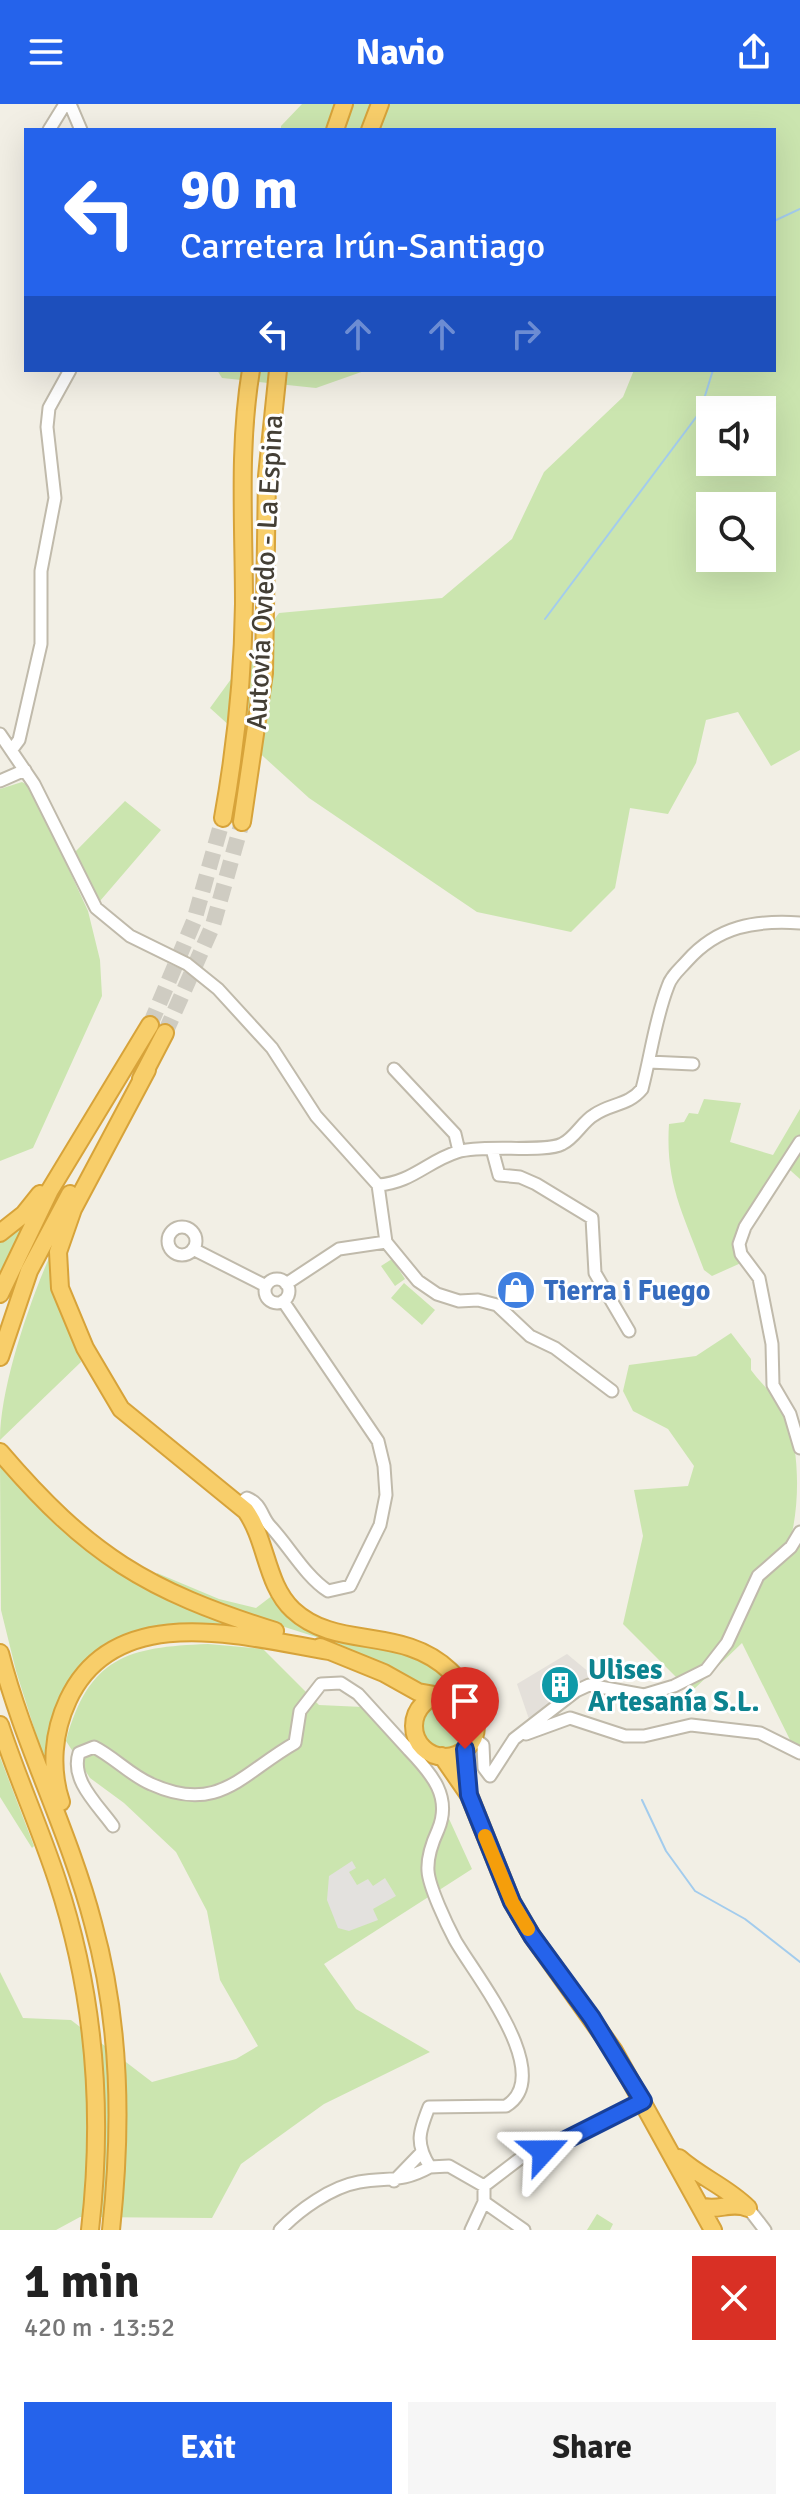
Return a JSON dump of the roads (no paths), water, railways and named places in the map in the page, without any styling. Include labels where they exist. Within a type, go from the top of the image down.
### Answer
[{"type":"highway","points":[[336,128],[344,104]]},
{"type":"highway","points":[[371,128],[380,104]]},
{"type":"highway","name":"Autovía Oviedo - La Espina","points":[[223,818],[240,718],[244,605],[242,445],[251,372]]},
{"type":"highway","name":"Autovía Oviedo - La Espina","points":[[242,822],[264,673],[267,476],[278,372]]},
{"type":"highway","points":[[0,1294],[50,1190],[150,1025]]},
{"type":"highway","points":[[165,1033],[73,1209],[58,1252],[60,1288],[85,1348],[128,1417],[239,1504],[252,1520],[278,1590],[295,1612],[323,1629],[417,1648],[463,1683],[473,1713],[469,1795]]},
{"type":"highway","points":[[0,1357],[15,1308],[45,1239],[147,1070]]},
{"type":"highway","points":[[0,1233],[31,1206],[103,1104]]},
{"type":"highway","points":[[0,1452],[75,1530],[138,1577],[187,1602],[329,1651],[418,1692],[458,1697],[473,1713]]},
{"type":"highway","points":[[111,2230],[117,2175],[117,2061],[88,1889],[58,1793],[55,1749],[61,1719],[73,1691],[86,1672],[116,1649],[158,1635],[234,1634],[329,1651]]},
{"type":"highway","points":[[0,1653],[94,1923]]},
{"type":"highway","points":[[444,1695],[451,1672]]},
{"type":"highway","points":[[395,1681],[417,1715]]},
{"type":"highway","points":[[444,1695],[430,1699],[417,1715],[414,1746],[442,1756],[470,1744]]},
{"type":"highway","points":[[1,1730],[58,1881],[83,1974],[93,2035],[98,2107],[90,2230]]},
{"type":"highway","points":[[442,1756],[469,1795],[512,1902],[532,1936],[592,2018],[643,2101],[713,2230]]},
{"type":"highway","points":[[659,2130],[677,2156],[696,2174],[724,2188],[748,2208]]},
{"type":"highway","points":[[698,2204],[718,2187],[724,2188]]},
{"type":"highway","points":[[698,2204],[748,2208]]},
{"type":"highway","points":[[721,2230],[718,2220],[726,2207]]},
{"type":"street","points":[[50,128],[68,104],[80,128]]},
{"type":"street","points":[[13,748],[22,729],[41,644],[41,571],[55,498],[47,427],[49,408],[69,372]]},
{"type":"street","points":[[0,734],[13,748],[96,908],[130,936],[187,964],[218,989],[272,1048],[316,1116],[378,1185],[386,1242],[418,1281],[437,1294],[459,1301],[478,1300],[497,1305],[530,1336],[555,1348],[612,1391]]},
{"type":"street","points":[[0,781],[25,770]]},
{"type":"street","points":[[378,1185],[407,1180],[459,1151],[555,1147],[566,1143],[592,1116],[632,1101],[642,1089],[669,982],[698,949],[723,931],[738,926],[770,921],[800,923]]},
{"type":"street","points":[[649,1062],[693,1064]]},
{"type":"street","points":[[394,1069],[455,1134],[459,1151]]},
{"type":"street","points":[[800,1142],[745,1227],[739,1244],[741,1254],[759,1278],[772,1344],[773,1385],[790,1414],[800,1448]]},
{"type":"street","points":[[492,1149],[499,1175],[520,1177],[536,1184],[592,1218],[595,1273],[629,1331]]},
{"type":"street","points":[[286,1284],[339,1249],[386,1242]]},
{"type":"street","points":[[193,1249],[266,1286]]},
{"type":"street","points":[[266,1286],[274,1280],[286,1284]]},
{"type":"street","points":[[283,1301],[289,1292],[286,1284]]},
{"type":"street","points":[[266,1286],[269,1300],[283,1301]]},
{"type":"street","points":[[239,1504],[247,1498],[256,1502],[269,1525],[317,1584],[328,1591],[350,1586],[380,1525],[386,1495],[378,1441],[283,1301]]},
{"type":"street","points":[[470,1744],[483,1745],[484,1768],[490,1776],[514,1739],[589,1685],[644,1695],[674,1686],[706,1670],[727,1643],[758,1576],[791,1547],[800,1532]]},
{"type":"street","points":[[113,1826],[78,1775],[75,1765],[79,1753],[94,1747],[150,1784],[195,1796],[224,1791],[295,1743],[300,1711],[321,1684],[341,1683],[358,1694],[414,1746],[440,1788],[445,1806],[430,1848],[428,1873],[455,1938],[502,2012],[524,2070],[524,2082],[506,2106],[429,2107],[417,2136],[421,2153],[430,2167]]},
{"type":"street","points":[[514,1739],[570,1718],[625,1736],[644,1736],[691,1725],[760,1733],[800,1753]]},
{"type":"street","points":[[484,2186],[522,2157],[590,2130],[643,2101]]},
{"type":"street","points":[[394,2181],[421,2153]]},
{"type":"street","points":[[280,2230],[323,2196],[343,2187],[366,2181],[413,2177],[430,2167],[449,2166],[484,2186]]},
{"type":"street","points":[[471,2230],[484,2202],[484,2186]]},
{"type":"street","points":[[484,2202],[524,2230]]},
{"type":"street","points":[[748,2208],[765,2230]]},
{"type":"waterway","points":[[776,220],[800,209]]},
{"type":"waterway","points":[[545,619],[700,412],[712,372]]},
{"type":"waterway","points":[[642,1800],[666,1851],[695,1891],[745,1919],[800,1962]]},
{"type":"tunnel","points":[[150,1025],[194,921],[223,818]]},
{"type":"tunnel","points":[[165,1033],[213,925],[242,822]]},
{"type":"place","name":"Tierra i Fuego","points":[[516,1290]]},
{"type":"place","name":"Ulises Artesanía S.L.","points":[[560,1685]]}]
